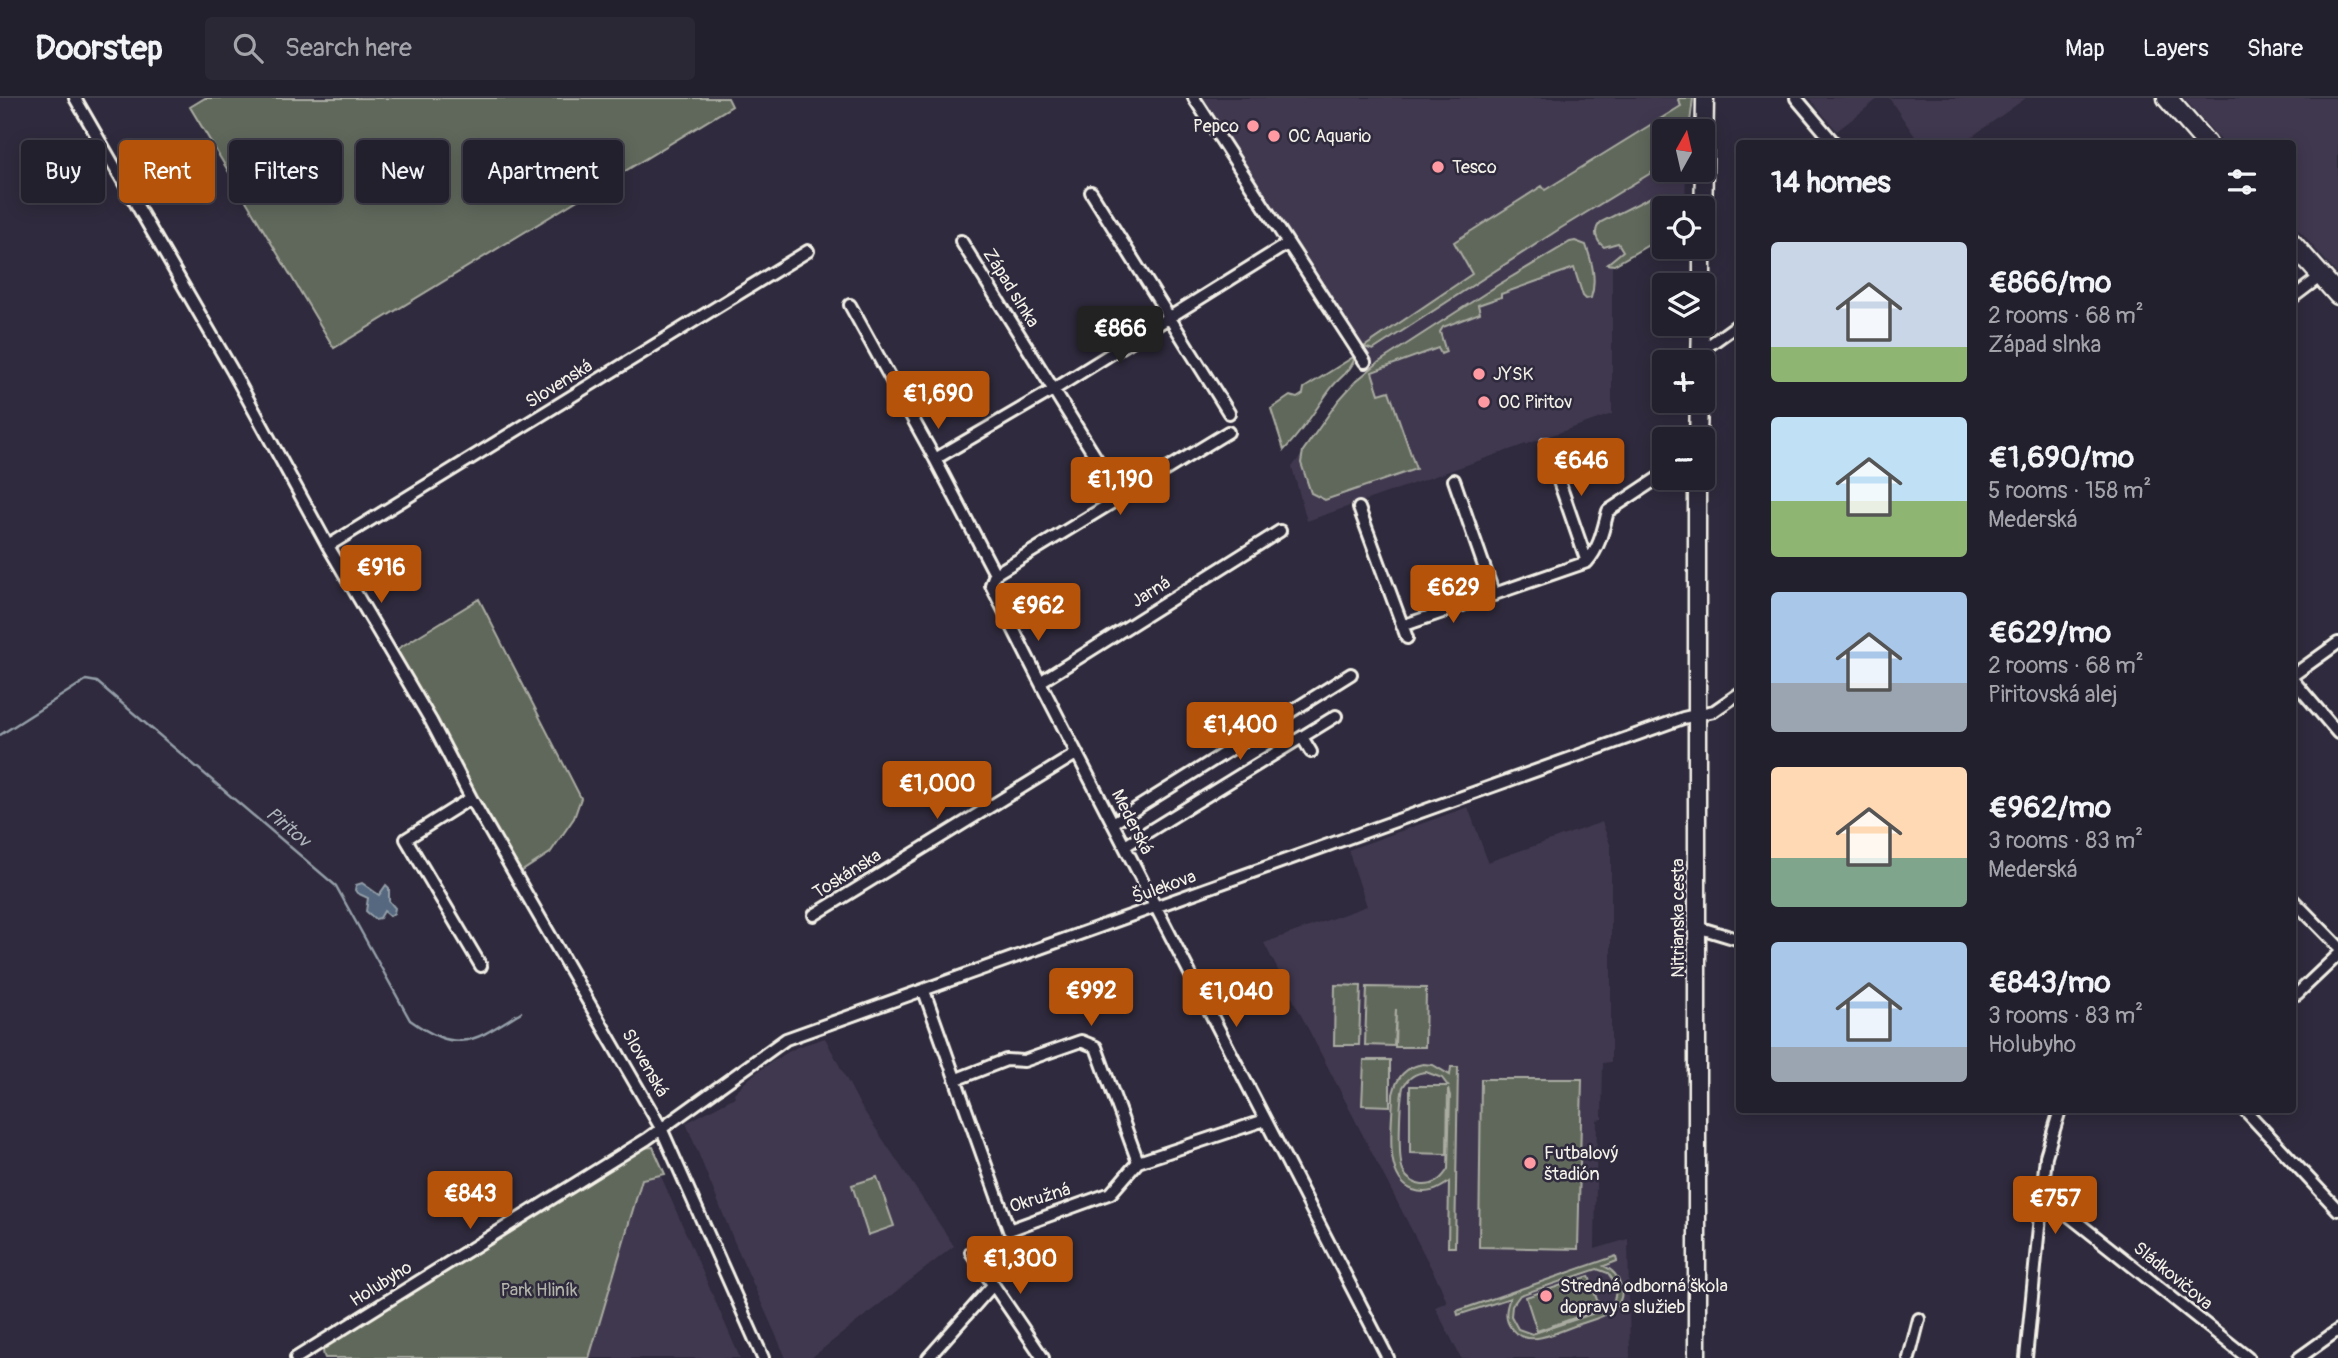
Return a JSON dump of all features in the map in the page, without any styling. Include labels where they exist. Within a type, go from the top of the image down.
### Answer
[{"type":"main road","points":[[1704,196],[1705,98]]},
{"type":"main road","points":[[2167,98],[2204,140]]},
{"type":"main road","points":[[2296,248],[2338,295]]},
{"type":"main road","name":"Nitrianska cesta","points":[[1696,1358],[1698,490]]},
{"type":"street","name":"Slovenská","points":[[75,98],[232,370],[328,546],[431,721],[471,799],[661,1128],[763,1358]]},
{"type":"street","points":[[1194,98],[1365,362]]},
{"type":"street","points":[[1796,98],[1832,140]]},
{"type":"street","points":[[1091,192],[1229,413]]},
{"type":"street","name":"Západ slnka","points":[[961,241],[1121,498]]},
{"type":"street","points":[[936,459],[1053,390],[1287,244]]},
{"type":"street","name":"Slovenská","points":[[328,546],[808,251]]},
{"type":"street","points":[[2296,295],[2321,276]]},
{"type":"street","name":"Mederská","points":[[850,305],[936,459],[995,574],[991,585],[1388,1358]]},
{"type":"street","points":[[1707,350],[1736,326]]},
{"type":"street","points":[[995,574],[1228,432]]},
{"type":"street","points":[[1546,444],[1587,562]]},
{"type":"street","points":[[1454,480],[1494,595]]},
{"type":"street","points":[[1402,626],[1587,562],[1595,553],[1608,511],[1652,482]]},
{"type":"street","points":[[1359,508],[1407,638]]},
{"type":"street","name":"Jarná","points":[[1040,682],[1280,531]]},
{"type":"street","points":[[1578,537],[1592,540],[1602,534]]},
{"type":"street","points":[[2296,675],[2338,643]]},
{"type":"street","points":[[1113,823],[1351,674]]},
{"type":"street","points":[[2296,683],[2338,733]]},
{"type":"street","name":"Šulekova","points":[[661,1128],[786,1039],[1670,723],[1714,711],[1736,696]]},
{"type":"street","points":[[1125,846],[1336,716]]},
{"type":"street","points":[[1302,737],[1311,752]]},
{"type":"street","name":"Toskánska","points":[[814,915],[1076,754]]},
{"type":"street","points":[[471,799],[406,839],[481,966]]},
{"type":"street","points":[[2296,903],[2338,946]]},
{"type":"street","points":[[1698,927],[1736,939]]},
{"type":"street","points":[[2297,995],[2338,955]]},
{"type":"street","name":"Okružná","points":[[923,990],[1009,1230],[1111,1193],[1138,1161]]},
{"type":"street","points":[[957,1079],[1006,1060],[1024,1061],[1081,1041],[1096,1047],[1138,1161],[1265,1121]]},
{"type":"street","points":[[2026,1358],[2046,1156],[2059,1113]]},
{"type":"street","points":[[2248,1113],[2338,1210]]},
{"type":"street","name":"Holubyho","points":[[296,1358],[661,1128]]},
{"type":"street","name":"Sládkovičova","points":[[2043,1195],[2248,1358]]},
{"type":"street","points":[[971,1252],[1044,1358]]},
{"type":"street","points":[[928,1358],[993,1285]]},
{"type":"street","points":[[1909,1358],[1919,1319]]},
{"type":"street","points":[[2299,1358],[2338,1330]]},
{"type":"street","points":[[313,1346],[320,1358]]},
{"type":"shaded area","points":[[1201,98],[1689,98],[1673,119],[1652,119],[1652,182],[1686,182],[1685,196],[1652,196],[1652,221],[1612,264],[1612,414],[1307,521],[1292,467],[1372,363]]},
{"type":"shaded area","points":[[1809,98],[1879,98],[1837,131]]},
{"type":"shaded area","points":[[1889,98],[2026,98],[1967,140],[1917,140]]},
{"type":"shaded area","points":[[2184,98],[2338,98],[2338,275],[2296,226],[2296,140],[2220,140]]},
{"type":"shaded area","points":[[1468,807],[1488,862],[1602,822],[1611,847],[1611,1062],[1603,1063],[1602,1119],[1597,1120],[1595,1249],[1628,1239],[1630,1358],[1461,1358],[1435,1307],[1447,1302],[1440,1285],[1264,943],[1367,906],[1348,850]]},
{"type":"shaded area","points":[[825,1038],[860,1105],[954,1246],[811,1358],[786,1358],[686,1123],[735,1097],[734,1093],[753,1075],[776,1059],[797,1047]]},
{"type":"shaded area","points":[[661,1176],[740,1358],[589,1358],[642,1179]]},
{"type":"green space","points":[[205,98],[728,98],[732,106],[623,172],[623,140],[463,140],[463,203],[572,203],[334,348],[247,203],[342,203],[342,140],[229,140],[229,172],[215,149],[215,140],[210,140],[190,107]]},
{"type":"green space","points":[[1693,98],[1690,119],[1660,119],[1681,106],[1678,100]]},
{"type":"green space","points":[[1652,124],[1652,172],[1373,350],[1364,347],[1472,274],[1454,242],[1542,186],[1545,190]]},
{"type":"green space","points":[[1667,193],[1674,196],[1653,196]]},
{"type":"green space","points":[[1652,196],[1652,243],[1614,265],[1607,264],[1623,251],[1618,243],[1604,247],[1599,241],[1596,232],[1601,222]]},
{"type":"green space","points":[[1575,241],[1586,245],[1590,258],[1594,278],[1591,298],[1586,299],[1583,296],[1574,268],[1501,294],[1501,297],[1478,305],[1480,313],[1443,327],[1440,332],[1446,352],[1441,354],[1438,348],[1372,372],[1379,394],[1389,391],[1416,469],[1325,500],[1311,493],[1301,463],[1303,451],[1338,401],[1356,381],[1379,362],[1498,285]]},
{"type":"green space","points":[[1355,356],[1349,369],[1284,450],[1271,409],[1290,396],[1297,398],[1303,394],[1304,388]]},
{"type":"green space","points":[[479,599],[581,798],[574,818],[550,853],[519,873],[394,651]]},
{"type":"green space","points":[[1335,985],[1361,986],[1359,1045],[1334,1045]]},
{"type":"green space","points":[[1367,987],[1426,988],[1425,1047],[1395,1047],[1396,1009],[1394,1046],[1365,1045]]},
{"type":"green space","points":[[1364,1060],[1390,1060],[1390,1106],[1362,1105]]},
{"type":"green space","points":[[1423,1064],[1433,1065],[1450,1075],[1451,1067],[1458,1067],[1455,1247],[1448,1247],[1449,1182],[1432,1191],[1413,1190],[1403,1184],[1393,1162],[1393,1094],[1403,1074]],"holes":[[[1426,1072],[1442,1078],[1448,1086],[1410,1086],[1410,1153],[1447,1154],[1448,1089],[1450,1096],[1448,1169],[1437,1181],[1417,1184],[1404,1173],[1400,1157],[1403,1087],[1413,1076]]]},
{"type":"green space","name":"Futbalový štadión","points":[[1481,1079],[1582,1079],[1578,1249],[1479,1247]]},
{"type":"green space","name":"Park Hliník","points":[[653,1147],[665,1174],[642,1179],[589,1358],[325,1358],[323,1353],[329,1342],[640,1148]]},
{"type":"green space","points":[[877,1177],[894,1226],[868,1235],[852,1185]]},
{"type":"green space","points":[[1616,1256],[1617,1261],[1604,1266],[1619,1280],[1622,1292],[1618,1304],[1605,1315],[1552,1334],[1525,1338],[1511,1328],[1507,1320],[1510,1298],[1458,1315],[1457,1311]],"holes":[[[1597,1269],[1608,1273],[1617,1286],[1614,1301],[1607,1309],[1532,1334],[1518,1329],[1511,1316],[1512,1306],[1520,1295]]]},
{"type":"green space","points":[[1589,1276],[1600,1309],[1537,1331],[1526,1297]]},
{"type":"water","points":[[362,883],[379,895],[386,885],[389,888],[389,901],[395,908],[394,913],[390,916],[384,911],[380,918],[375,919],[366,911],[368,898],[355,890],[356,885]]},
{"type":"waterway","name":"Piritov","points":[[0,735],[86,680],[97,682],[336,886],[410,1020],[427,1031],[455,1041],[479,1036],[521,1012]]},
{"type":"place","name":"Pepco","points":[[1253,126]]},
{"type":"place","name":"OC Aquario","points":[[1274,136]]},
{"type":"place","name":"Tesco","points":[[1438,167]]},
{"type":"place","name":"JYSK","points":[[1479,374]]},
{"type":"place","name":"OC Piritov","points":[[1484,402]]},
{"type":"place","name":"Futbalový štadión","points":[[1530,1163]]},
{"type":"place","name":"Stredná odborná škola dopravy a služieb","points":[[1546,1296]]}]
